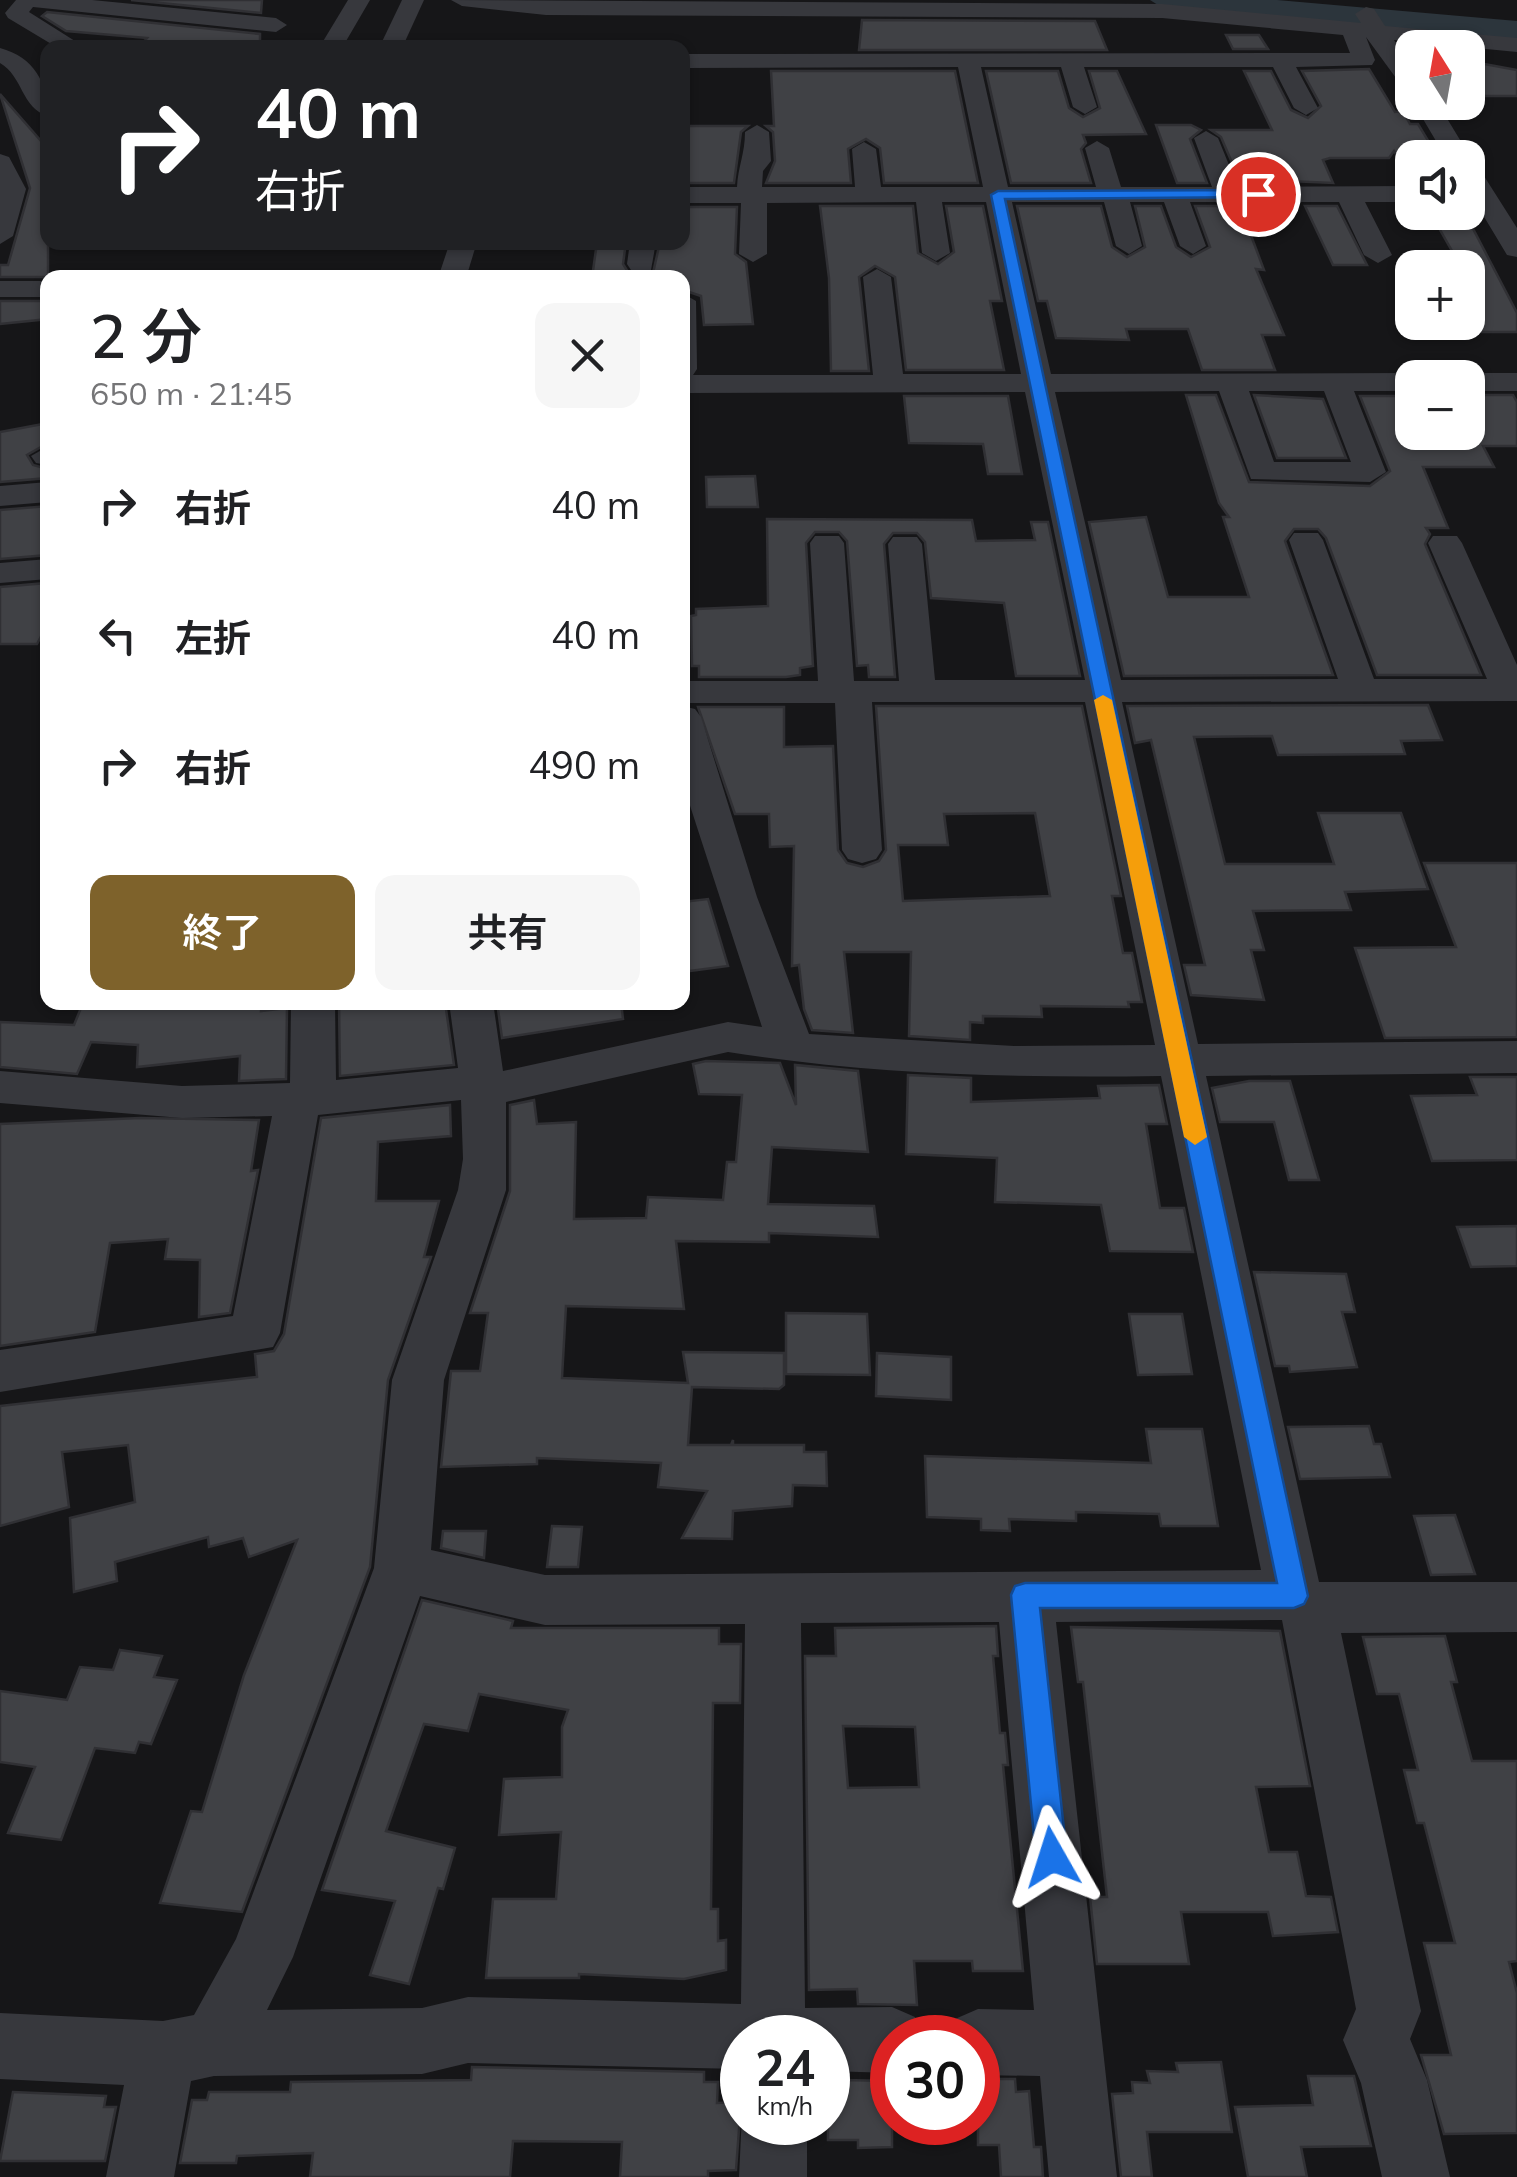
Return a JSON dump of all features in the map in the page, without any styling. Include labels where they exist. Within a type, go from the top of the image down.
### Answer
[{"type":"street","points":[[188,0],[285,10],[268,37]]},
{"type":"street","points":[[335,40],[359,0]]},
{"type":"street","points":[[394,40],[413,0]]},
{"type":"street","points":[[462,0],[1162,11],[1517,45]]},
{"type":"street","points":[[1357,0],[1395,58]]},
{"type":"street","points":[[538,34],[546,4]]},
{"type":"street","points":[[18,6],[151,13],[268,37]]},
{"type":"street","points":[[18,6],[64,40]]},
{"type":"street","points":[[151,13],[175,35],[268,37]]},
{"type":"street","points":[[690,62],[856,71],[968,61],[1070,61],[1126,70],[1281,60],[1364,60],[1351,28]]},
{"type":"street","points":[[1112,31],[1126,70]]},
{"type":"street","points":[[0,54],[27,70],[40,103]]},
{"type":"street","points":[[1281,60],[1306,108]]},
{"type":"street","points":[[968,61],[1180,1064],[1390,2011],[1376,2040],[1394,2080],[1416,2177]]},
{"type":"street","points":[[1070,61],[1085,107]]},
{"type":"street","points":[[753,254],[750,170],[758,162],[757,132]]},
{"type":"street","points":[[1206,138],[1228,194]]},
{"type":"street","points":[[1098,148],[1129,246]]},
{"type":"street","points":[[864,149],[869,195]]},
{"type":"street","points":[[0,162],[6,189],[0,236]]},
{"type":"street","points":[[1174,194],[1192,246]]},
{"type":"street","points":[[1348,194],[1378,255]]},
{"type":"street","points":[[690,195],[1395,194]]},
{"type":"street","points":[[1485,194],[1517,194]]},
{"type":"street","points":[[928,195],[936,253]]},
{"type":"street","points":[[1485,207],[1517,248]]},
{"type":"street","points":[[878,277],[889,384]]},
{"type":"street","points":[[0,289],[40,290]]},
{"type":"street","points":[[1231,382],[1262,472],[1370,472],[1336,382]]},
{"type":"street","points":[[690,384],[1395,382]]},
{"type":"street","points":[[1485,382],[1517,382]]},
{"type":"street","points":[[0,496],[40,493]]},
{"type":"street","points":[[1306,540],[1360,690]]},
{"type":"street","points":[[826,543],[862,850]]},
{"type":"street","points":[[690,692],[1514,690],[1445,543]]},
{"type":"street","points":[[905,544],[918,692]]},
{"type":"street","points":[[0,573],[40,570]]},
{"type":"street","points":[[690,742],[737,896],[790,1043]]},
{"type":"street","points":[[0,1371],[255,1333],[306,1098],[313,1010]]},
{"type":"street","points":[[140,2177],[188,2049],[261,1956],[402,1568],[418,1380],[457,1254],[482,1190],[486,1159],[483,1086],[472,1010]]},
{"type":"street","points":[[0,1087],[182,1102],[483,1086],[728,1037],[790,1043],[810,1050],[1014,1062],[1180,1064],[1517,1057]]},
{"type":"street","points":[[402,1568],[546,1600],[773,1601],[1025,1595],[1517,1607]]},
{"type":"street","points":[[1025,1595],[1083,2177]]},
{"type":"street","points":[[773,1601],[773,2015]]},
{"type":"street","points":[[0,2046],[188,2049],[422,2041],[468,2030],[720,2036]]},
{"type":"street","points":[[1000,2042],[1070,2044]]},
{"type":"street","points":[[773,2145],[773,2177]]},
{"type":"building","points":[[131,0],[262,0],[261,13]]},
{"type":"building","points":[[47,12],[260,34],[260,40],[145,40],[66,31],[42,16]]},
{"type":"building","points":[[862,20],[1095,21],[1107,50],[859,50]]},
{"type":"building","points":[[1226,35],[1259,35],[1268,49],[1233,49]]},
{"type":"building","points":[[1485,64],[1517,70],[1517,96],[1485,96]]},
{"type":"building","points":[[1369,69],[1395,112],[1395,120],[1418,124],[1428,140],[1395,140],[1395,152],[1389,158],[1323,160],[1333,183],[1239,179],[1221,137],[1211,130],[1272,130],[1244,71],[1271,71],[1291,110],[1308,118],[1321,106],[1302,71]]},
{"type":"building","points":[[771,71],[955,71],[978,183],[884,183],[880,148],[866,139],[848,149],[851,183],[766,183],[775,161],[773,132],[766,126],[774,126]]},
{"type":"building","points":[[986,71],[1058,71],[1069,108],[1083,117],[1100,108],[1089,71],[1117,71],[1146,134],[1083,135],[1086,143],[1081,149],[1091,183],[1011,183]]},
{"type":"building","points":[[0,94],[40,140],[40,250],[48,250],[48,270],[40,270],[40,277],[0,277],[0,265],[8,265],[30,188]]},
{"type":"building","points":[[1156,125],[1191,125],[1201,130],[1190,139],[1207,183],[1177,183]]},
{"type":"building","points":[[690,126],[748,126],[741,132],[734,183],[690,183]]},
{"type":"building","points":[[820,206],[913,206],[918,253],[938,264],[954,252],[946,206],[983,206],[1002,301],[990,301],[1004,370],[906,370],[895,277],[875,266],[859,277],[869,371],[831,371],[829,278]]},
{"type":"building","points":[[1017,206],[1101,206],[1112,247],[1127,257],[1145,247],[1135,206],[1161,206],[1176,247],[1191,257],[1210,247],[1195,206],[1240,206],[1264,270],[1256,269],[1284,335],[1262,335],[1275,370],[1202,370],[1188,329],[1126,329],[1129,340],[1056,338],[1047,301],[1038,301]]},
{"type":"building","points":[[1305,206],[1337,206],[1367,265],[1333,265]]},
{"type":"building","points":[[690,207],[737,207],[735,254],[746,262],[753,324],[704,325],[701,296],[690,292],[690,270],[654,270],[658,250],[690,250]]},
{"type":"building","points":[[1440,230],[1474,230],[1484,250],[1451,250]]},
{"type":"building","points":[[596,250],[625,250],[623,264],[627,270],[593,270]]},
{"type":"building","points":[[1485,252],[1517,313],[1517,332],[1485,332]]},
{"type":"building","points":[[0,301],[40,301],[40,320],[0,324]]},
{"type":"building","points":[[1186,395],[1216,395],[1249,482],[1370,486],[1390,471],[1360,396],[1395,396],[1395,450],[1485,450],[1494,467],[1423,467],[1448,528],[1426,528],[1430,534],[1425,544],[1481,675],[1377,675],[1326,538],[1318,529],[1294,529],[1285,541],[1333,675],[1124,676],[1089,522],[1146,517],[1168,597],[1249,597],[1223,517],[1229,517],[1219,503]]},
{"type":"building","points":[[1254,395],[1323,399],[1346,458],[1277,458]]},
{"type":"building","points":[[1485,395],[1513,395],[1517,402],[1517,446],[1485,446]]},
{"type":"building","points":[[904,396],[1008,396],[1022,474],[988,474],[983,444],[909,443]]},
{"type":"building","points":[[40,424],[40,448],[27,455],[33,465],[40,467],[40,479],[0,482],[0,432]]},
{"type":"building","points":[[755,476],[758,507],[707,507],[706,477]]},
{"type":"building","points":[[40,507],[40,556],[0,559],[0,510]]},
{"type":"building","points":[[767,519],[972,520],[976,541],[1035,540],[1031,522],[1048,522],[1080,676],[1016,676],[1004,603],[931,598],[925,542],[917,533],[893,533],[884,544],[895,677],[869,677],[868,665],[857,666],[847,541],[839,532],[815,532],[806,543],[813,666],[800,668],[800,675],[786,677],[699,677],[699,666],[692,666],[691,616],[696,615],[696,609],[768,606]]},
{"type":"building","points":[[40,584],[37,644],[0,644],[0,587]]},
{"type":"building","points":[[1428,705],[1442,740],[1401,741],[1405,754],[1278,755],[1272,736],[1194,737],[1225,864],[1334,864],[1318,813],[1401,813],[1428,889],[1345,892],[1351,910],[1253,911],[1264,950],[1251,950],[1264,1000],[1191,995],[1184,965],[1205,965],[1151,740],[1135,743],[1127,706]]},
{"type":"building","points":[[876,706],[1082,706],[1121,896],[1112,896],[1123,953],[1132,953],[1142,1002],[1128,1002],[1129,1007],[1041,1006],[1042,1017],[983,1016],[983,1023],[970,1022],[970,1040],[909,1036],[911,952],[844,952],[853,1033],[812,1030],[804,1009],[799,965],[792,966],[794,846],[770,847],[769,814],[735,814],[698,707],[784,707],[784,747],[833,746],[838,850],[847,863],[863,867],[879,861],[886,850]],"holes":[[[1035,813],[1050,896],[903,901],[898,845],[948,845],[944,814]]]},
{"type":"building","points":[[1424,863],[1517,863],[1517,1037],[1385,1038],[1355,948],[1456,947]]},
{"type":"building","points":[[708,899],[728,966],[690,971],[690,901]]},
{"type":"building","points":[[80,1010],[287,1010],[286,1079],[239,1081],[240,1056],[137,1067],[138,1045],[91,1042],[77,1074],[0,1067],[0,1022],[74,1025]]},
{"type":"building","points":[[339,1010],[446,1010],[454,1065],[340,1076]]},
{"type":"building","points":[[498,1010],[622,1010],[623,1019],[502,1038]]},
{"type":"building","points":[[780,1063],[796,1105],[795,1065],[858,1071],[868,1152],[772,1147],[768,1204],[874,1206],[878,1237],[769,1233],[769,1242],[676,1241],[684,1309],[566,1306],[562,1378],[688,1383],[683,1352],[784,1353],[784,1385],[779,1389],[692,1387],[688,1445],[731,1445],[733,1440],[733,1445],[804,1445],[804,1452],[826,1452],[827,1486],[793,1485],[792,1506],[733,1511],[732,1539],[682,1538],[707,1491],[658,1487],[661,1463],[537,1458],[537,1464],[441,1467],[451,1371],[480,1371],[488,1313],[470,1313],[510,1191],[510,1105],[534,1100],[537,1124],[576,1122],[574,1219],[646,1218],[648,1197],[723,1200],[727,1162],[736,1162],[742,1095],[699,1094],[693,1064]]},
{"type":"building","points":[[908,1075],[971,1078],[971,1102],[1100,1098],[1098,1086],[1159,1085],[1167,1124],[1146,1124],[1160,1208],[1184,1208],[1193,1252],[1110,1251],[1101,1205],[995,1202],[997,1158],[906,1154]]},
{"type":"building","points":[[1470,1077],[1517,1077],[1517,1160],[1432,1161],[1411,1096],[1477,1095]]},
{"type":"building","points":[[1249,1081],[1290,1081],[1319,1180],[1289,1180],[1274,1122],[1220,1122],[1212,1088]]},
{"type":"building","points":[[450,1105],[451,1136],[378,1142],[376,1201],[439,1201],[424,1257],[431,1257],[388,1380],[370,1567],[242,1912],[160,1903],[191,1811],[202,1812],[244,1675],[297,1540],[249,1557],[243,1538],[209,1547],[208,1537],[115,1562],[117,1581],[74,1592],[70,1518],[135,1502],[128,1445],[62,1452],[69,1507],[0,1526],[0,1406],[257,1377],[255,1354],[274,1351],[284,1334],[321,1118]]},
{"type":"building","points":[[140,1118],[259,1120],[251,1171],[258,1170],[230,1313],[199,1317],[200,1260],[165,1259],[168,1239],[110,1243],[95,1332],[0,1346],[0,1124]]},
{"type":"building","points":[[1517,1226],[1517,1266],[1471,1267],[1457,1227]]},
{"type":"building","points":[[1254,1272],[1346,1274],[1355,1312],[1342,1312],[1357,1367],[1290,1372],[1289,1366],[1275,1366]]},
{"type":"building","points":[[786,1313],[867,1314],[870,1375],[786,1374]]},
{"type":"building","points":[[1129,1314],[1182,1314],[1192,1374],[1138,1375]]},
{"type":"building","points":[[877,1353],[951,1357],[951,1400],[876,1396]]},
{"type":"building","points":[[1369,1426],[1374,1444],[1381,1444],[1390,1477],[1300,1479],[1288,1427]]},
{"type":"building","points":[[1146,1429],[1202,1429],[1218,1526],[1161,1526],[1159,1514],[1076,1512],[1076,1521],[1009,1519],[1010,1531],[981,1530],[981,1519],[927,1517],[925,1456],[1151,1463]]},
{"type":"building","points":[[1455,1515],[1475,1574],[1431,1575],[1414,1516]]},
{"type":"building","points":[[552,1526],[582,1527],[578,1567],[547,1567]]},
{"type":"building","points":[[443,1531],[486,1531],[484,1558],[441,1548]]},
{"type":"building","points":[[422,1600],[513,1621],[511,1628],[719,1628],[719,1644],[741,1644],[740,1703],[713,1703],[711,1909],[718,1909],[718,1941],[726,1940],[726,1970],[684,1979],[579,1974],[579,1978],[486,1978],[493,1899],[556,1899],[561,1832],[499,1835],[504,1779],[562,1777],[562,1727],[568,1710],[479,1694],[468,1731],[424,1724],[386,1831],[455,1848],[443,1889],[438,1888],[409,1984],[370,1975],[395,1901],[322,1890]]},
{"type":"building","points":[[996,1626],[998,1656],[993,1656],[1000,1733],[1005,1733],[1008,1765],[1003,1765],[1023,1971],[973,1971],[972,1961],[914,1961],[917,2005],[858,2004],[857,1989],[809,1990],[805,1656],[836,1656],[835,1628]],"holes":[[[843,1726],[915,1727],[919,1787],[848,1788]]]},
{"type":"building","points":[[1071,1627],[1280,1631],[1310,1786],[1256,1787],[1269,1852],[1297,1852],[1306,1896],[1331,1897],[1338,1932],[1273,1936],[1268,1912],[1181,1912],[1189,1964],[1097,1964],[1090,1897],[1107,1897],[1083,1682],[1078,1682]]},
{"type":"building","points":[[1445,1636],[1457,1682],[1451,1682],[1472,1761],[1517,1761],[1517,1961],[1509,1962],[1517,1993],[1517,2133],[1444,2134],[1421,2055],[1451,2055],[1424,1943],[1455,1943],[1424,1823],[1417,1823],[1404,1770],[1418,1770],[1399,1694],[1377,1694],[1363,1637]]},
{"type":"building","points":[[120,1650],[162,1656],[154,1677],[177,1680],[151,1744],[139,1742],[135,1753],[95,1748],[61,1840],[8,1833],[35,1767],[0,1762],[0,1691],[67,1700],[80,1667],[113,1670]]},
{"type":"building","points":[[1221,2062],[1232,2132],[1147,2132],[1152,2177],[1121,2177],[1112,2094],[1133,2093],[1132,2082],[1150,2083],[1147,2071],[1178,2072],[1176,2063]]},
{"type":"building","points":[[472,2067],[704,2072],[704,2082],[718,2082],[720,2145],[738,2145],[736,2170],[708,2171],[708,2177],[620,2177],[622,2142],[513,2141],[510,2177],[310,2177],[313,2153],[237,2156],[236,2163],[180,2163],[192,2100],[207,2100],[209,2092],[290,2092],[291,2082],[471,2080]]},
{"type":"building","points":[[1308,2076],[1354,2076],[1371,2146],[1301,2147],[1307,2177],[1248,2177],[1235,2107],[1313,2105]]},
{"type":"building","points":[[1000,2079],[1015,2079],[1016,2092],[1029,2091],[1034,2147],[1041,2147],[1043,2177],[1001,2177]]},
{"type":"building","points":[[850,2080],[870,2081],[870,2145],[892,2147],[858,2148],[858,2140],[850,2140]]},
{"type":"building","points":[[13,2092],[106,2096],[104,2107],[116,2107],[105,2161],[0,2161]]},
{"type":"waterway","points":[[1166,0],[1517,31]]},
{"type":"slow traffic","points":[[1103,700],[1195,1137]]},
{"type":"route","points":[[1052,1857],[1025,1595],[1294,1596],[998,195],[1258,194]]}]
